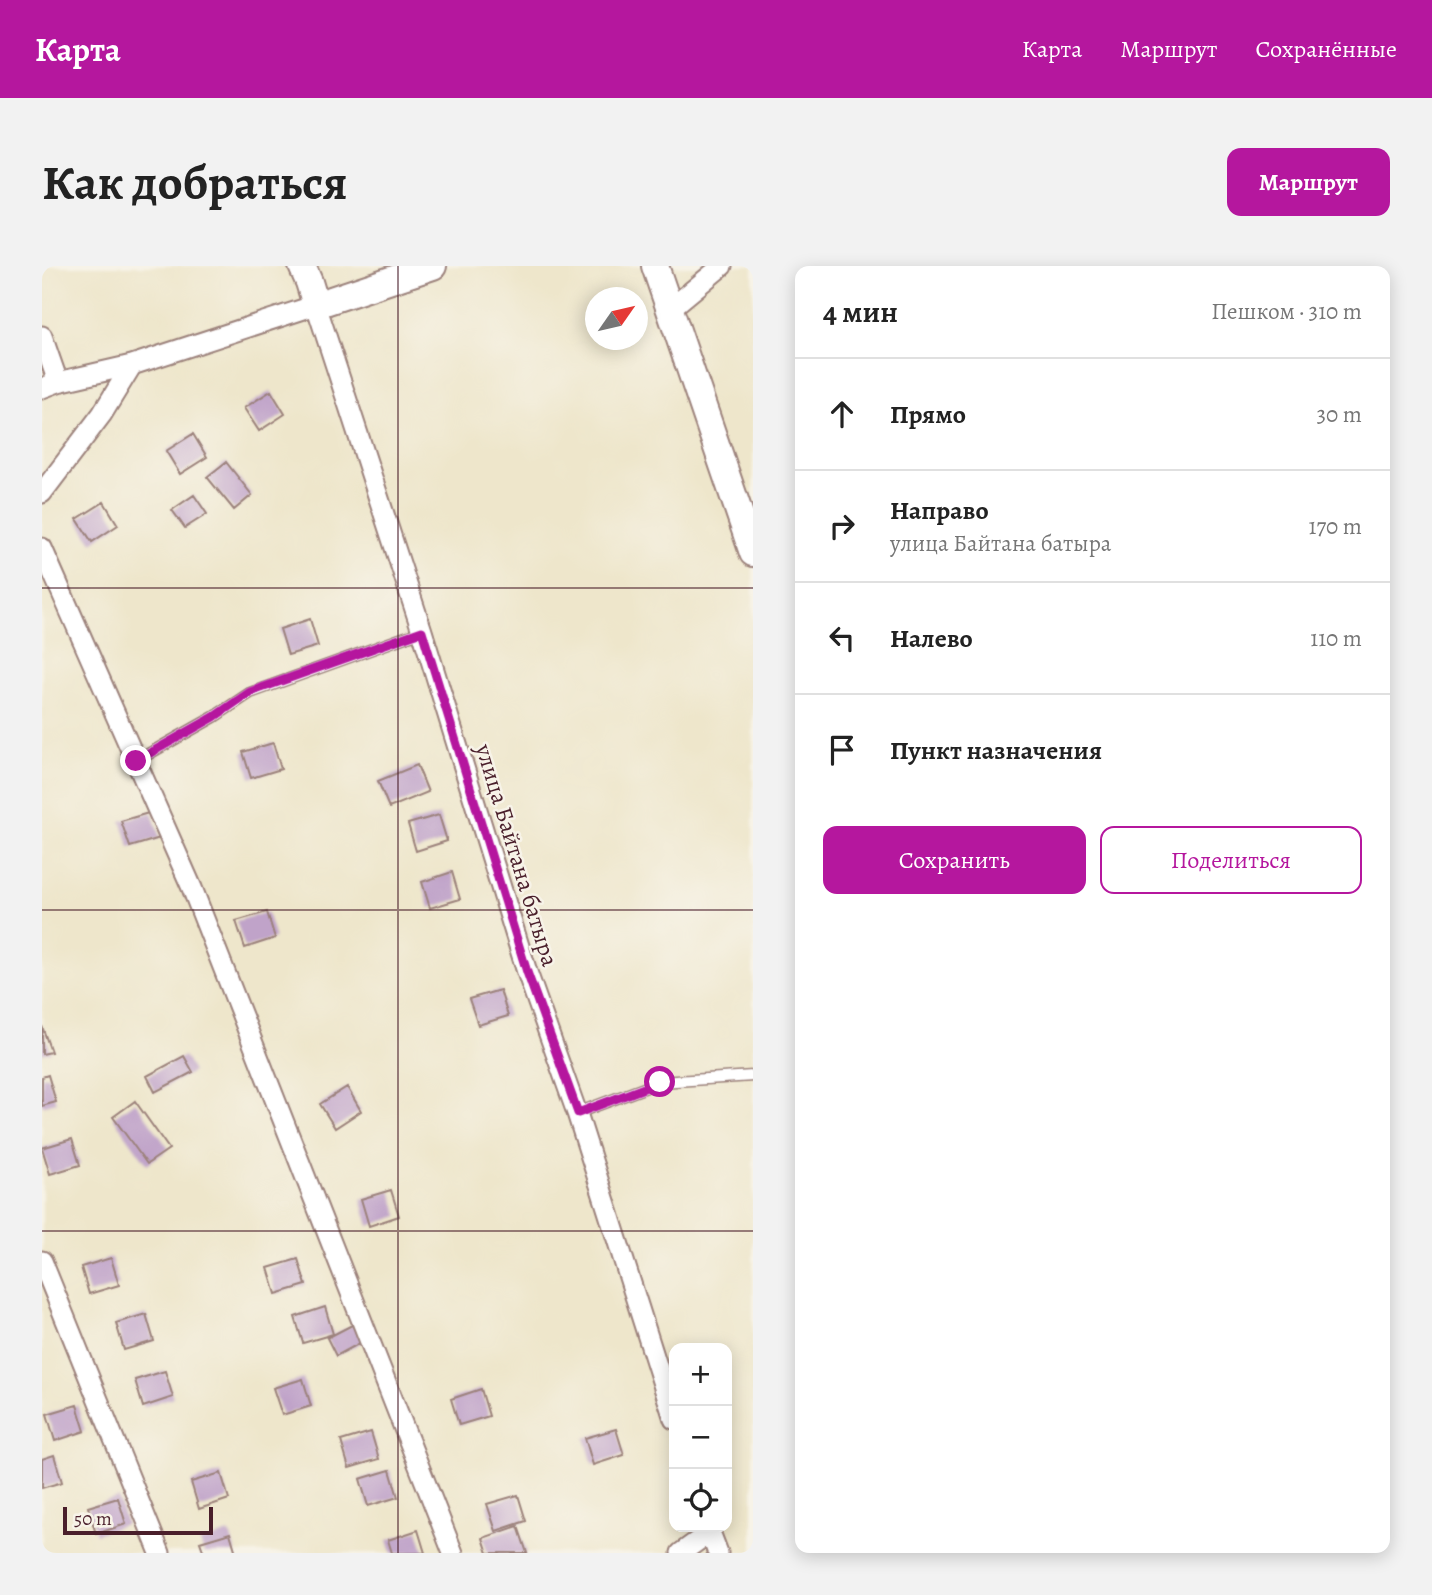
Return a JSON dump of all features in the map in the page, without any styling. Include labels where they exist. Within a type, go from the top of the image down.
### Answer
[{"type":"street","points":[[302,266],[316,305]]},
{"type":"street","points":[[42,336],[50,385],[132,365],[433,266]]},
{"type":"street","points":[[655,266],[753,553]]},
{"type":"street","points":[[670,309],[722,266]]},
{"type":"street","name":"улица Байтана батыра","points":[[316,305],[422,631],[527,972],[578,1113],[670,1406]]},
{"type":"street","points":[[42,493],[102,414],[132,365]]},
{"type":"street","points":[[42,548],[192,888],[453,1553]]},
{"type":"street","points":[[42,1261],[160,1553]]},
{"type":"street","points":[[681,1553],[707,1532]]},
{"type":"street","points":[[710,1532],[718,1553]]},
{"type":"lane","points":[[136,761],[214,717],[250,692],[422,631]]},
{"type":"lane","points":[[578,1113],[660,1082],[753,1076]]},
{"type":"building","points":[[271,391],[285,414],[259,431],[244,408]]},
{"type":"building","points":[[193,434],[207,457],[180,474],[166,451]]},
{"type":"building","points":[[226,462],[252,495],[234,510],[207,477]]},
{"type":"building","points":[[194,495],[207,514],[185,528],[172,510]]},
{"type":"building","points":[[104,502],[118,525],[92,542],[77,519]]},
{"type":"building","points":[[310,619],[318,646],[288,655],[280,629]]},
{"type":"building","points":[[273,743],[281,769],[251,778],[243,752]]},
{"type":"building","points":[[417,765],[428,792],[389,808],[378,781]]},
{"type":"building","points":[[152,812],[160,838],[130,847],[121,821]]},
{"type":"building","points":[[439,815],[447,841],[416,851],[408,824]]},
{"type":"building","points":[[452,872],[460,899],[430,908],[422,882]]},
{"type":"building","points":[[267,912],[275,938],[245,948],[236,921]]},
{"type":"building","points":[[500,990],[508,1016],[478,1025],[469,999]]},
{"type":"building","points":[[42,1026],[51,1052],[42,1054]]},
{"type":"building","points":[[184,1056],[193,1072],[155,1092],[147,1076]]},
{"type":"building","points":[[48,1075],[56,1102],[42,1106],[42,1077]]},
{"type":"building","points":[[347,1087],[361,1111],[335,1128],[320,1104]]},
{"type":"building","points":[[135,1101],[169,1149],[147,1164],[113,1117]]},
{"type":"building","points":[[72,1139],[80,1165],[50,1174],[42,1148]]},
{"type":"building","points":[[391,1190],[399,1216],[369,1226],[361,1199]]},
{"type":"building","points":[[111,1258],[119,1285],[89,1294],[81,1267]]},
{"type":"building","points":[[298,1259],[306,1285],[276,1294],[268,1268]]},
{"type":"building","points":[[325,1307],[333,1334],[303,1343],[295,1317]]},
{"type":"building","points":[[146,1314],[154,1341],[124,1350],[116,1323]]},
{"type":"building","points":[[356,1323],[364,1341],[336,1356],[327,1338]]},
{"type":"building","points":[[165,1371],[173,1397],[143,1407],[135,1380]]},
{"type":"building","points":[[303,1379],[311,1406],[282,1415],[273,1388]]},
{"type":"building","points":[[481,1389],[489,1416],[459,1425],[451,1399]]},
{"type":"building","points":[[77,1405],[85,1431],[55,1441],[47,1414]]},
{"type":"building","points":[[616,1429],[624,1455],[593,1465],[585,1438]]},
{"type":"building","points":[[371,1432],[379,1459],[349,1468],[341,1441]]},
{"type":"building","points":[[54,1455],[62,1482],[42,1488],[42,1459]]},
{"type":"building","points":[[390,1470],[398,1497],[368,1506],[360,1479]]},
{"type":"building","points":[[221,1473],[229,1499],[199,1509],[191,1482]]},
{"type":"building","points":[[518,1495],[526,1521],[496,1531],[487,1504]]},
{"type":"building","points":[[118,1498],[126,1524],[96,1534],[88,1507]]},
{"type":"building","points":[[518,1526],[527,1553],[488,1553],[483,1538]]},
{"type":"building","points":[[418,1530],[425,1553],[392,1553],[388,1540]]},
{"type":"building","points":[[230,1533],[236,1553],[204,1553],[200,1542]]},
{"type":"route","points":[[136,761],[214,717],[250,692],[422,631],[527,972],[578,1113],[660,1082]]}]
